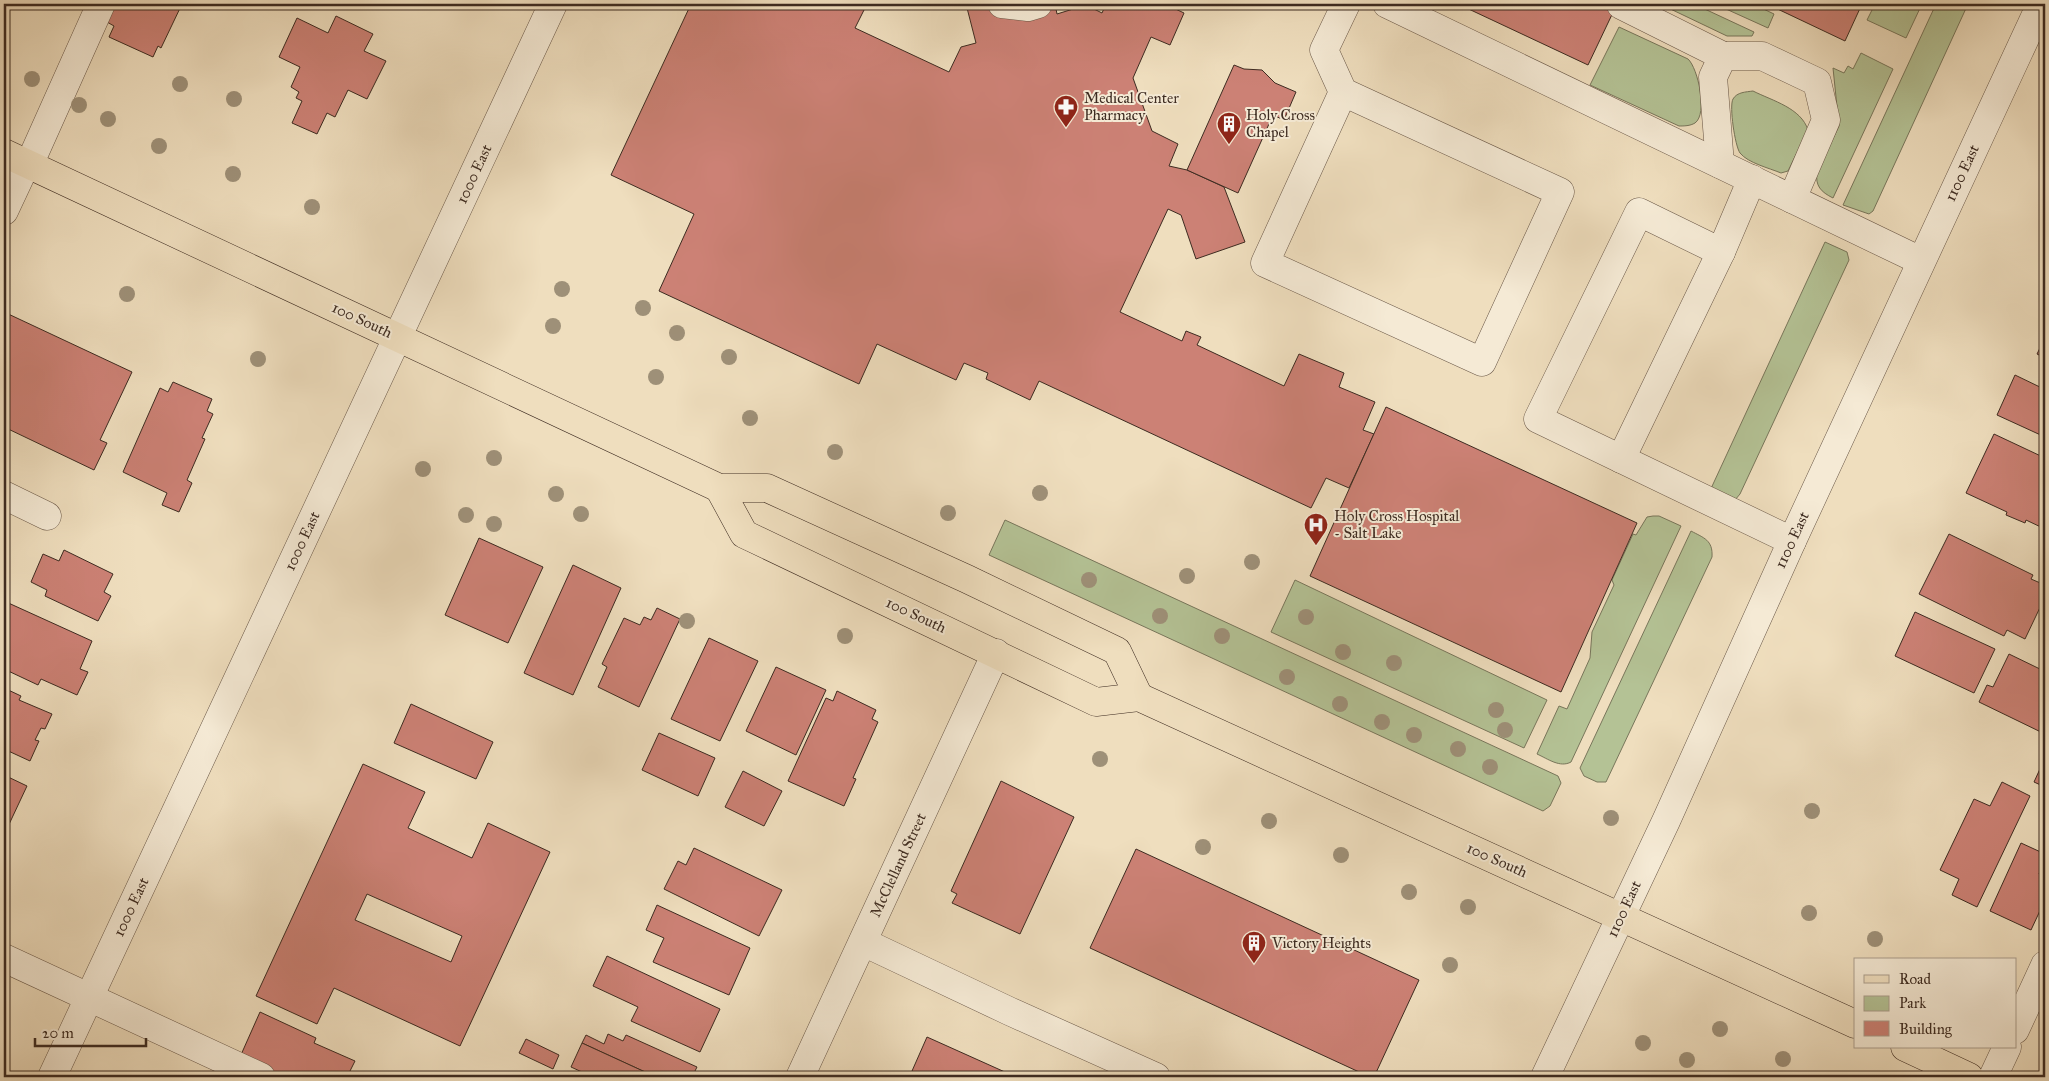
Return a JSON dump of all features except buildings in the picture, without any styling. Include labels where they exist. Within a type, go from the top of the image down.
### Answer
[{"type":"main road","name":"100 South","points":[[20,161],[719,488],[768,488],[1117,651],[1139,697]]},
{"type":"main road","name":"100 South","points":[[719,488],[744,534],[1096,702],[1139,697],[1854,1024]]},
{"type":"main road","points":[[1906,1048],[1969,1077]]},
{"type":"street","points":[[4,212],[20,161],[80,50],[101,4]]},
{"type":"street","name":"1000 East","points":[[52,1077],[553,4]]},
{"type":"street","points":[[1002,4],[1028,7],[1038,4]]},
{"type":"street","points":[[1343,92],[1265,263],[1482,362],[1560,192],[1343,92],[1324,50],[1346,4]]},
{"type":"street","points":[[1387,4],[1921,261]]},
{"type":"street","name":"1100 East","points":[[1545,1077],[2041,4]]},
{"type":"street","points":[[1621,5],[1723,56],[1762,56],[1817,82],[1826,120],[1792,199]]},
{"type":"street","points":[[1720,164],[1713,77],[1723,56]]},
{"type":"street","points":[[1621,459],[1721,252],[1752,179]]},
{"type":"street","points":[[1721,252],[1638,212],[1538,419],[1792,541]]},
{"type":"street","points":[[4,494],[47,516]]},
{"type":"street","name":"McClelland Street","points":[[800,1077],[996,653]]},
{"type":"street","points":[[862,942],[1142,1074]]},
{"type":"street","points":[[4,958],[261,1077]]},
{"type":"street","points":[[2016,1028],[2045,965]]},
{"type":"street","points":[[1993,1077],[2007,1048]]},
{"type":"green space","points":[[1660,4],[1694,4],[1754,32],[1752,36],[1727,36]]},
{"type":"green space","points":[[1715,4],[1753,4],[1774,14],[1768,28]]},
{"type":"green space","points":[[1875,4],[1922,4],[1906,38],[1867,20]]},
{"type":"green space","points":[[1936,4],[1968,4],[1873,211],[1869,214],[1843,205]]},
{"type":"green space","points":[[1619,27],[1688,59],[1692,64],[1698,81],[1701,101],[1699,118],[1695,123],[1679,126],[1590,85]]},
{"type":"green space","points":[[1861,53],[1893,69],[1833,198],[1818,185],[1817,172],[1839,126],[1833,68],[1844,73],[1848,66],[1853,69]]},
{"type":"green space","points":[[1753,91],[1793,111],[1804,122],[1808,130],[1788,171],[1781,173],[1753,162],[1744,157],[1738,149],[1733,126],[1733,99],[1742,93]]},
{"type":"green space","points":[[1825,242],[1847,252],[1849,260],[1740,494],[1735,500],[1708,495]]},
{"type":"green space","points":[[1659,516],[1681,526],[1571,762],[1563,764],[1554,762],[1537,754],[1559,706],[1567,709],[1590,658],[1592,632],[1614,585],[1612,580],[1633,534],[1636,535],[1647,517]]},
{"type":"green space","points":[[1005,520],[1558,776],[1561,783],[1550,806],[1543,811],[989,555]]},
{"type":"green space","points":[[1691,531],[1707,540],[1711,547],[1712,557],[1606,782],[1597,782],[1584,776],[1580,768]]},
{"type":"green space","points":[[1295,580],[1547,700],[1524,748],[1271,632]]},
{"type":"place","name":"Medical Center Pharmacy","points":[[1066,128]]},
{"type":"place","name":"Holy Cross Chapel","points":[[1229,145]]},
{"type":"place","name":"Holy Cross Hospital - Salt Lake","points":[[1316,546]]},
{"type":"place","name":"Victory Heights","points":[[1254,964]]}]
